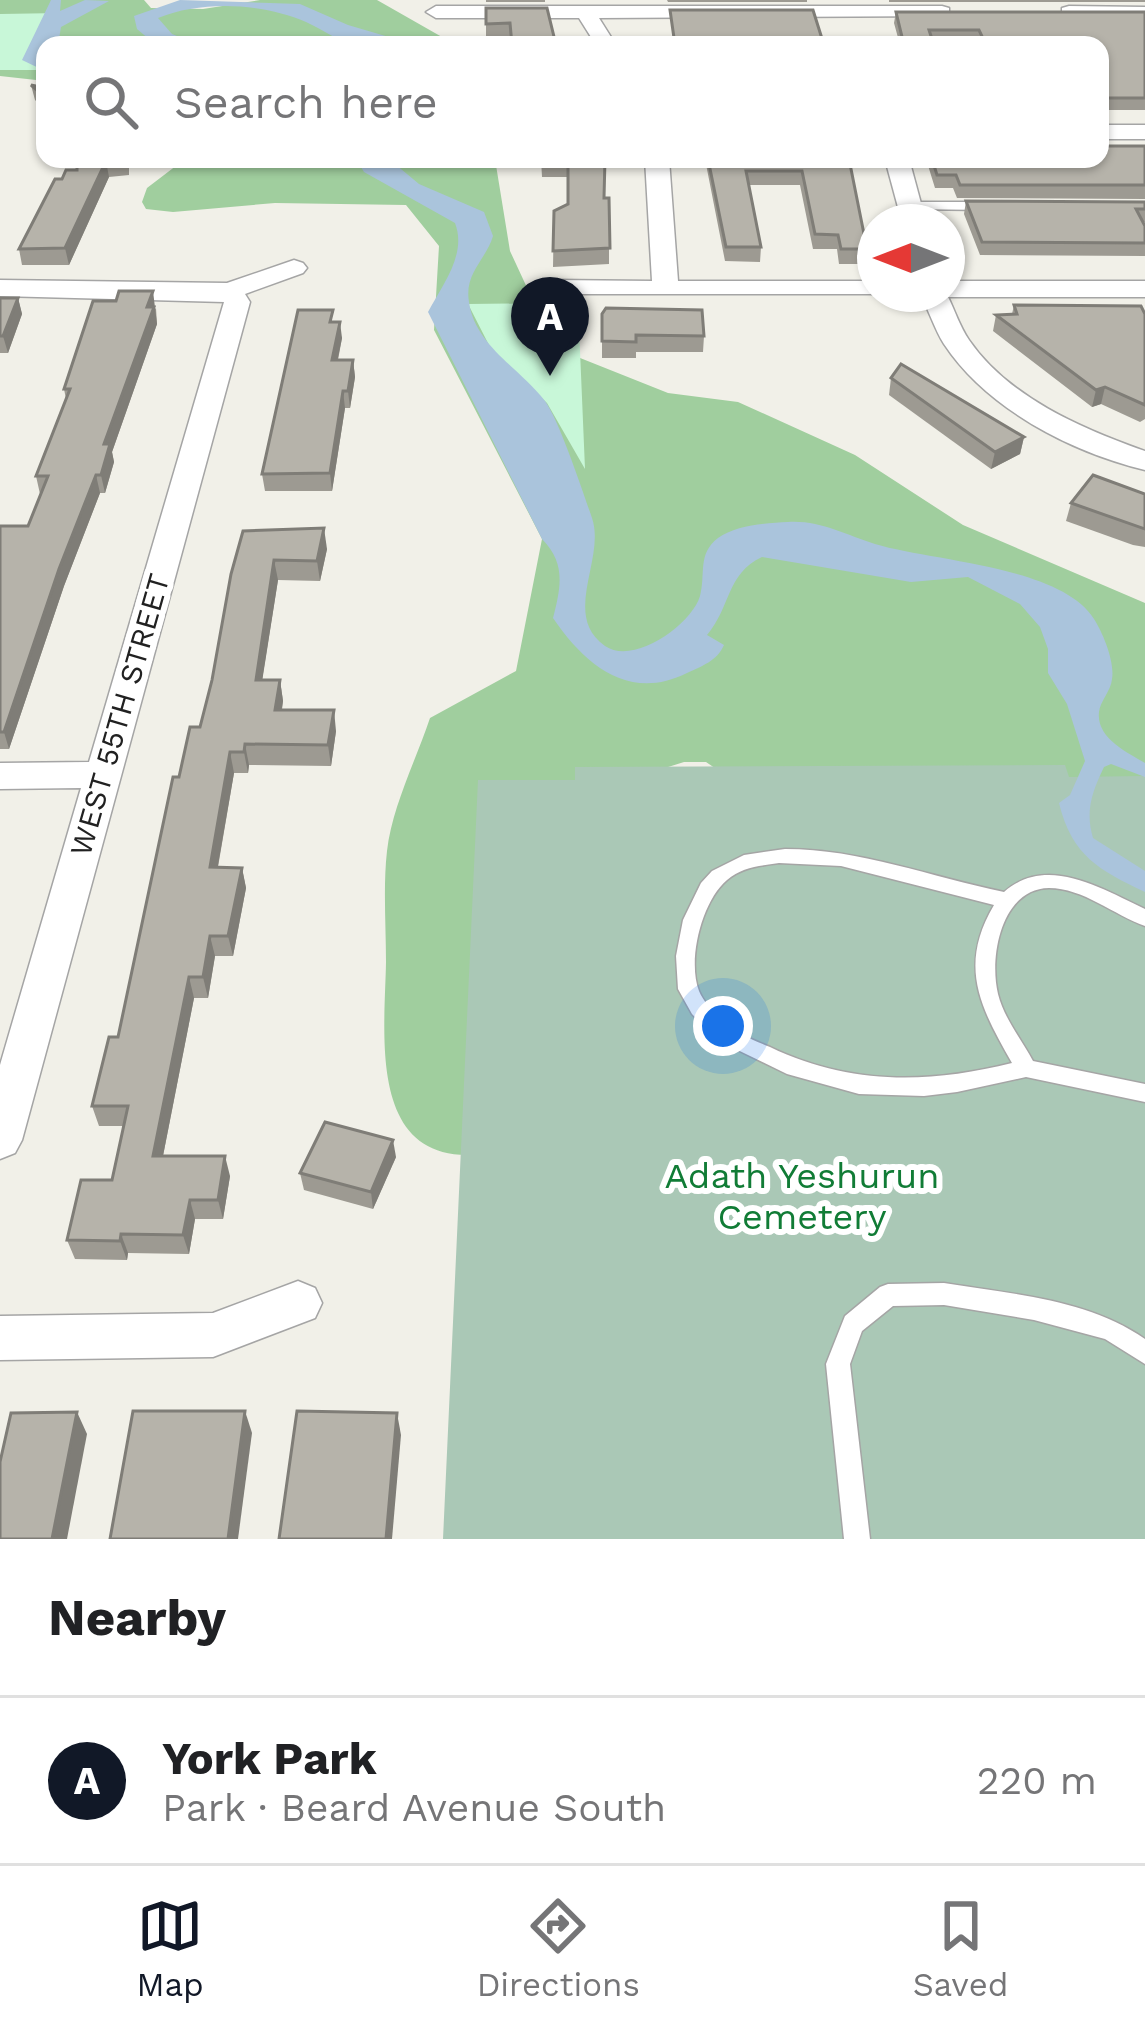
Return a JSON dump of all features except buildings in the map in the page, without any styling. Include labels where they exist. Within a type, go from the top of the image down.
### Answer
[{"type":"street","points":[[436,12],[970,12]]},
{"type":"street","points":[[585,12],[600,36]]},
{"type":"street","points":[[1037,12],[1145,13]]},
{"type":"street","points":[[1109,132],[1145,131]]},
{"type":"street","points":[[658,168],[666,289]]},
{"type":"street","points":[[899,168],[909,204]]},
{"type":"street","points":[[0,288],[230,291],[294,268]]},
{"type":"street","points":[[553,288],[857,289]]},
{"type":"street","points":[[965,289],[1145,289]]},
{"type":"street","name":"WEST 55TH STREET","points":[[0,1140],[237,302],[230,291]]},
{"type":"street","points":[[942,312],[976,367],[1009,395],[1102,447],[1145,461]]},
{"type":"street","points":[[0,776],[102,775]]},
{"type":"street","points":[[0,1338],[213,1335],[298,1303]]},
{"type":"lane","points":[[965,209],[996,206]]},
{"type":"lane","points":[[1008,900],[951,890],[830,856],[781,856],[730,867],[700,900],[687,947],[688,992],[717,1030],[797,1072],[876,1090],[964,1085],[1026,1068],[1145,1093]]},
{"type":"lane","points":[[1026,1068],[987,992],[990,926],[1016,889],[1046,880],[1075,886],[1145,917]]},
{"type":"lane","points":[[857,1539],[838,1364],[853,1324],[888,1294],[944,1294],[1034,1309],[1111,1329],[1145,1353]]},
{"type":"green space","points":[[0,0],[144,0],[151,8],[203,9],[260,0],[377,0],[440,36],[36,36],[36,80],[0,76]]},
{"type":"green space","points":[[61,13],[50,36],[36,36],[36,70],[0,70],[0,14]]},
{"type":"green space","points":[[173,168],[496,168],[510,251],[555,348],[668,393],[738,402],[855,455],[963,525],[1145,603],[1145,900],[774,808],[706,762],[684,762],[627,780],[467,1155],[435,1149],[412,1134],[398,1112],[385,1053],[385,878],[390,834],[430,718],[516,671],[542,539],[434,330],[439,246],[406,205],[275,203],[173,212],[146,209],[142,202],[147,188]]},
{"type":"green space","points":[[578,303],[585,469],[547,403],[491,349],[468,304]]},
{"type":"green space","name":"Adath Yeshurun Cemetery","points":[[1065,765],[1069,777],[1145,776],[1145,1539],[443,1539],[478,780],[575,780],[575,767]]},
{"type":"water","points":[[51,0],[61,0],[60,11],[85,0],[109,1],[61,27],[60,36],[36,36],[36,67],[22,60]]},
{"type":"water","points":[[180,0],[300,4],[385,36],[332,36],[271,11],[213,6],[158,18],[177,36],[145,36],[137,29],[134,16]]},
{"type":"water","points":[[362,168],[400,168],[419,184],[484,212],[493,236],[470,283],[473,318],[489,344],[545,401],[564,440],[595,534],[586,619],[605,646],[631,651],[674,629],[700,596],[711,544],[733,530],[761,524],[811,523],[875,544],[993,568],[1054,587],[1094,619],[1108,648],[1112,672],[1099,712],[1102,729],[1145,763],[1145,777],[1111,764],[1104,767],[1093,793],[1090,819],[1093,838],[1145,871],[1145,892],[1090,859],[1065,821],[1059,803],[1070,795],[1085,761],[1067,704],[1048,673],[1048,649],[1040,627],[1020,604],[968,577],[911,582],[762,557],[735,582],[707,635],[724,645],[703,665],[666,681],[646,683],[628,681],[594,664],[553,618],[559,586],[555,557],[428,312],[456,257],[455,223]]},
{"type":"place","name":"York Park","points":[[550,376]]}]
